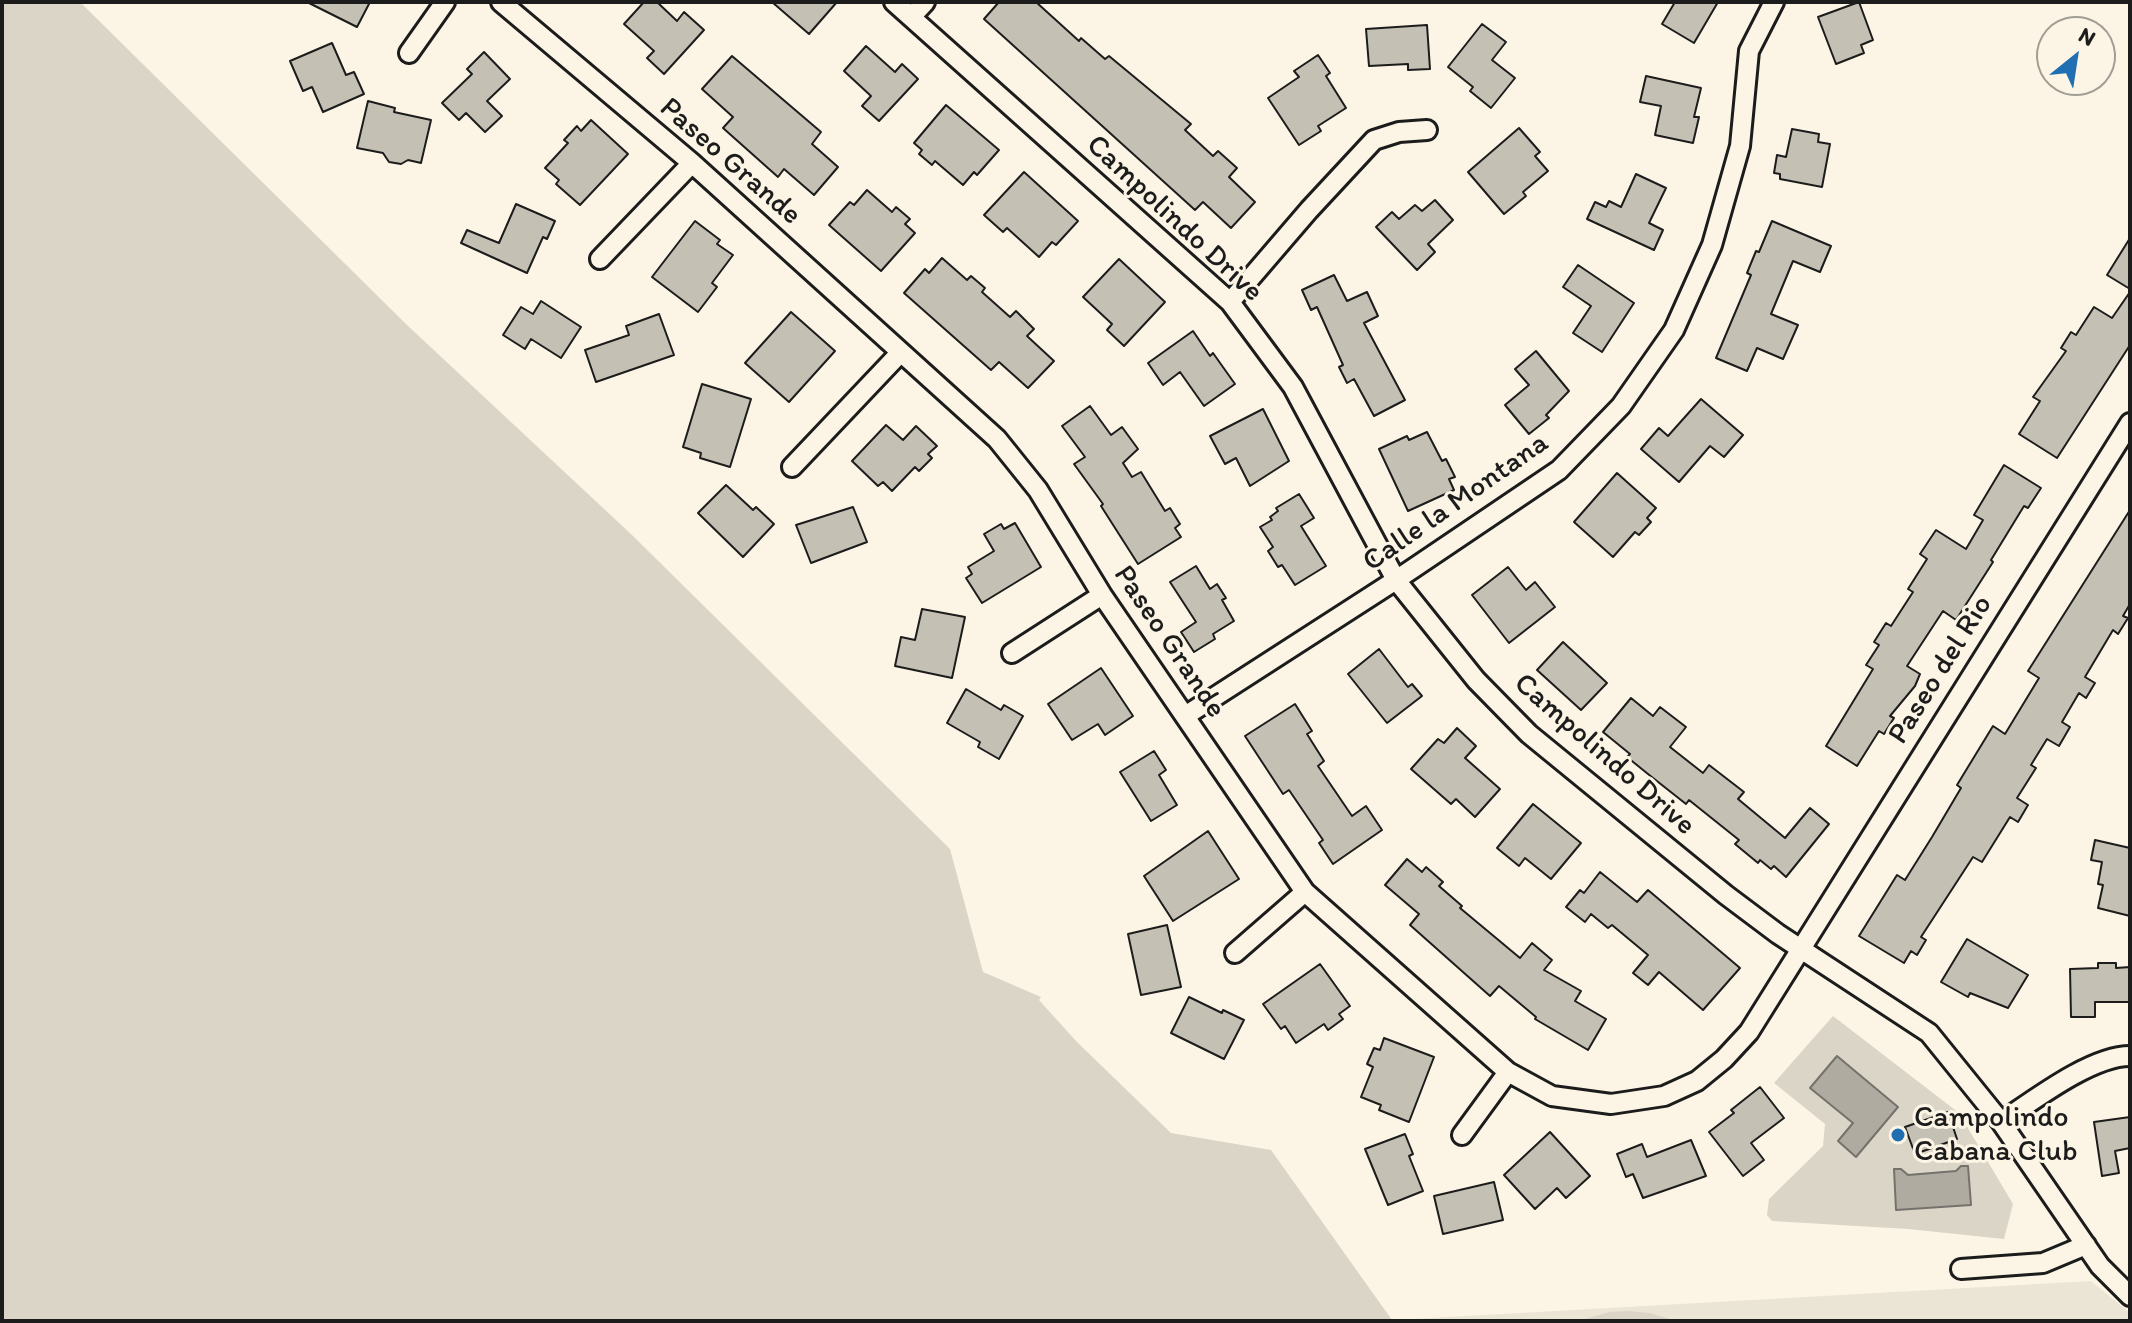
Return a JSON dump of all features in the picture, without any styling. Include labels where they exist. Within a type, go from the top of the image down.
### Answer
[{"type":"street","points":[[409,53],[445,2]]},
{"type":"street","name":"Paseo Grande","points":[[501,2],[692,163],[997,439],[1038,490],[1102,595],[1305,892],[1508,1072],[1552,1096],[1611,1104],[1664,1096],[1697,1081],[1724,1059],[1749,1032],[1800,947]]},
{"type":"street","name":"Campolindo Drive","points":[[894,2],[1230,302],[1293,387],[1396,580],[1476,680],[1529,734],[1726,895],[1929,1033],[2001,1122],[2100,1266],[2130,1296]]},
{"type":"street","points":[[911,17],[925,2]]},
{"type":"street","name":"Calle la Montana","points":[[1185,716],[1559,470],[1621,406],[1674,330],[1712,245],[1740,146],[1749,51],[1774,2]]},
{"type":"street","points":[[1230,302],[1374,140],[1399,132],[1427,130]]},
{"type":"street","points":[[600,259],[692,163]]},
{"type":"street","points":[[792,467],[901,352]]},
{"type":"street","name":"Paseo del Rio","points":[[1800,947],[2130,423]]},
{"type":"street","points":[[1012,653],[1102,595]]},
{"type":"street","points":[[1235,953],[1305,892]]},
{"type":"street","points":[[2001,1122],[2072,1075],[2121,1056],[2130,1056]]},
{"type":"street","points":[[1462,1135],[1508,1072]]},
{"type":"street","points":[[1961,1269],[2043,1263],[2086,1245]]},
{"type":"shaded area","points":[[2,2],[80,2],[407,325],[632,535],[950,849],[983,972],[1041,997],[1039,1000],[1077,1042],[1171,1133],[1271,1150],[1392,1320],[2,1321]]},
{"type":"shaded area","name":"Campolindo Cabana Club","points":[[1833,1016],[1959,1113],[2013,1204],[2004,1239],[1908,1229],[1772,1221],[1767,1215],[1769,1199],[1823,1146],[1825,1124],[1774,1083]]},
{"type":"shaded area","points":[[1837,1056],[1898,1107],[1856,1157],[1838,1141],[1853,1123],[1810,1088]]},
{"type":"shaded area","points":[[1961,1166],[1968,1166],[1971,1205],[1896,1210],[1894,1169],[1901,1169],[1908,1175],[1956,1171]]},
{"type":"shaded area","points":[[2091,1281],[2130,1313],[2130,1321],[1377,1321]]},
{"type":"shaded area","points":[[1610,1312],[1650,1313],[1676,1321],[1578,1321]]},
{"type":"building","points":[[307,2],[370,2],[357,27]]},
{"type":"building","points":[[644,2],[657,2],[677,21],[684,12],[704,30],[664,74],[647,58],[654,51],[624,24]]},
{"type":"building","points":[[772,2],[837,2],[809,34]]},
{"type":"building","points":[[999,2],[1036,2],[1079,41],[1081,38],[1105,59],[1109,56],[1191,124],[1185,130],[1213,156],[1218,151],[1237,168],[1229,177],[1255,202],[1231,228],[1203,202],[1195,210],[984,19]]},
{"type":"building","points":[[1675,2],[1718,2],[1694,43],[1662,24]]},
{"type":"building","points":[[1859,2],[1873,40],[1861,45],[1864,53],[1836,64],[1818,17]]},
{"type":"building","points":[[1482,24],[1506,42],[1492,60],[1515,78],[1491,108],[1470,91],[1473,87],[1448,67]]},
{"type":"building","points":[[1427,25],[1430,69],[1408,70],[1408,64],[1369,66],[1366,29]]},
{"type":"building","points":[[332,43],[346,75],[354,72],[364,94],[323,112],[312,87],[303,91],[290,61]]},
{"type":"building","points":[[866,46],[895,72],[902,64],[918,79],[879,121],[862,106],[871,96],[844,71]]},
{"type":"building","points":[[484,52],[510,79],[487,101],[502,116],[485,132],[466,113],[459,120],[442,103],[472,74],[467,69]]},
{"type":"building","points":[[1318,55],[1330,73],[1326,76],[1346,108],[1318,126],[1321,131],[1299,145],[1268,98],[1299,77],[1294,71]]},
{"type":"building","points":[[732,56],[821,132],[812,144],[838,167],[814,195],[784,169],[778,177],[723,128],[733,117],[702,89]]},
{"type":"building","points":[[1646,76],[1701,88],[1694,117],[1699,117],[1693,143],[1655,135],[1661,106],[1640,102]]},
{"type":"building","points":[[368,101],[395,108],[394,112],[431,120],[421,163],[408,160],[401,164],[389,162],[383,153],[357,148]]},
{"type":"building","points":[[946,105],[999,150],[977,175],[974,172],[963,185],[935,161],[932,165],[919,154],[922,150],[914,143]]},
{"type":"building","points":[[591,120],[628,154],[580,205],[556,184],[559,180],[545,168],[568,143],[564,140],[577,126],[581,131]]},
{"type":"building","points":[[1519,128],[1540,152],[1535,156],[1548,171],[1523,192],[1526,196],[1504,214],[1468,172]]},
{"type":"building","points":[[1792,129],[1819,134],[1818,142],[1830,144],[1822,187],[1780,179],[1780,174],[1774,173],[1777,155],[1786,157]]},
{"type":"building","points":[[1024,172],[1078,221],[1056,245],[1052,242],[1039,257],[1007,228],[1003,232],[984,215]]},
{"type":"building","points":[[1636,174],[1666,188],[1649,223],[1663,230],[1654,250],[1587,219],[1595,202],[1606,207],[1609,201],[1621,207]]},
{"type":"building","points":[[867,190],[892,212],[896,207],[910,219],[905,224],[915,233],[881,271],[829,225],[850,202],[854,205]]},
{"type":"building","points":[[1435,200],[1453,220],[1428,244],[1435,252],[1417,270],[1376,227],[1392,212],[1399,219],[1415,205],[1422,211]]},
{"type":"building","points":[[516,204],[555,221],[547,239],[543,237],[527,273],[461,243],[467,230],[499,243]]},
{"type":"building","points":[[695,221],[720,240],[717,244],[733,255],[712,283],[717,287],[698,312],[652,277]]},
{"type":"building","points":[[1772,221],[1831,246],[1820,272],[1793,261],[1771,314],[1798,325],[1783,359],[1757,348],[1747,371],[1716,358],[1751,275],[1747,273]]},
{"type":"building","points":[[2130,238],[2130,289],[2107,275]]},
{"type":"building","points":[[942,258],[967,280],[971,276],[985,288],[982,292],[1010,317],[1016,311],[1034,329],[1027,336],[1054,361],[1028,388],[999,362],[991,370],[904,293],[925,269],[929,273]]},
{"type":"building","points":[[1119,259],[1165,302],[1124,346],[1107,330],[1112,324],[1083,297]]},
{"type":"building","points":[[1578,265],[1634,303],[1602,352],[1573,333],[1591,306],[1563,287]]},
{"type":"building","points":[[1334,275],[1347,301],[1367,292],[1378,316],[1364,323],[1405,400],[1374,416],[1354,379],[1347,383],[1339,367],[1343,365],[1317,307],[1311,310],[1302,290]]},
{"type":"building","points":[[2130,292],[2130,345],[2057,458],[2019,434],[2040,401],[2033,397],[2066,351],[2061,348],[2071,332],[2076,335],[2094,307],[2112,318]]},
{"type":"building","points":[[541,301],[581,327],[561,358],[531,339],[525,349],[503,335],[521,307],[533,314]]},
{"type":"building","points":[[791,312],[835,351],[789,402],[745,363]]},
{"type":"building","points":[[659,314],[674,355],[596,382],[585,350],[629,335],[626,326]]},
{"type":"building","points":[[1193,331],[1235,384],[1204,406],[1180,372],[1163,385],[1148,363]]},
{"type":"building","points":[[1536,351],[1569,391],[1546,415],[1549,418],[1529,434],[1505,405],[1529,385],[1515,369]]},
{"type":"building","points":[[702,384],[751,399],[730,467],[700,458],[701,453],[683,447]]},
{"type":"building","points":[[1701,399],[1743,435],[1724,457],[1710,446],[1679,482],[1641,449],[1659,428],[1668,436]]},
{"type":"building","points":[[1090,406],[1111,435],[1122,427],[1138,449],[1123,463],[1132,477],[1141,472],[1165,511],[1170,508],[1180,524],[1175,528],[1181,537],[1138,564],[1101,506],[1103,504],[1074,464],[1085,457],[1062,426]]},
{"type":"building","points":[[1263,409],[1289,461],[1250,486],[1236,458],[1225,464],[1210,436]]},
{"type":"building","points":[[886,425],[903,440],[916,426],[937,446],[928,454],[932,458],[919,471],[915,467],[892,491],[883,482],[878,486],[852,461]]},
{"type":"building","points":[[1427,432],[1442,461],[1446,459],[1455,477],[1449,479],[1454,490],[1408,511],[1379,449],[1407,436],[1409,440]]},
{"type":"building","points":[[2004,465],[2041,488],[2028,508],[2024,506],[1956,620],[1943,611],[1907,666],[1920,674],[1915,686],[1890,716],[1894,718],[1884,734],[1879,731],[1857,766],[1826,746],[1873,669],[1866,665],[1879,645],[1874,642],[1886,623],[1891,626],[1913,592],[1908,589],[1927,559],[1920,554],[1936,530],[1966,549],[1983,520],[1974,515]]},
{"type":"building","points":[[1617,473],[1656,508],[1647,518],[1651,522],[1639,535],[1635,532],[1613,557],[1574,522]]},
{"type":"building","points":[[726,485],[774,524],[743,557],[698,513]]},
{"type":"building","points":[[1299,494],[1314,518],[1301,526],[1326,566],[1295,585],[1268,551],[1273,547],[1260,527],[1272,520],[1270,517],[1278,511],[1276,508]]},
{"type":"building","points":[[853,507],[867,542],[811,563],[796,525]]},
{"type":"building","points":[[2130,510],[2130,604],[2123,616],[2128,618],[2118,634],[2113,630],[2085,677],[2095,683],[2086,698],[2079,693],[2062,722],[2070,727],[2059,746],[2047,739],[2031,765],[2036,768],[2017,798],[2028,805],[2018,822],[2010,817],[1982,862],[1973,857],[1921,937],[1926,940],[1917,955],[1911,951],[1904,963],[1859,936],[1897,875],[1905,880],[1961,788],[1957,785],[1993,726],[2005,734],[2039,678],[2028,671]]},
{"type":"building","points":[[1015,523],[1041,567],[982,603],[966,578],[972,574],[968,567],[994,551],[984,534],[1001,524],[1004,529]]},
{"type":"building","points":[[1196,566],[1210,589],[1217,584],[1234,621],[1213,634],[1215,639],[1194,652],[1181,632],[1196,622],[1170,582]]},
{"type":"building","points":[[1508,567],[1526,590],[1535,582],[1555,607],[1509,643],[1472,595]]},
{"type":"building","points":[[922,609],[965,617],[952,678],[895,666],[901,637],[915,640]]},
{"type":"building","points":[[1563,642],[1607,683],[1581,710],[1537,670]]},
{"type":"building","points":[[1379,649],[1408,687],[1412,684],[1422,696],[1387,723],[1348,674]]},
{"type":"building","points":[[1101,668],[1133,716],[1105,735],[1098,724],[1072,740],[1048,704]]},
{"type":"building","points":[[966,689],[1001,710],[1004,705],[1023,716],[999,759],[978,747],[980,742],[947,723]]},
{"type":"building","points":[[1631,698],[1653,716],[1660,707],[1686,727],[1670,747],[1703,773],[1709,765],[1744,792],[1738,799],[1785,838],[1810,808],[1829,824],[1786,877],[1774,866],[1771,869],[1760,860],[1758,863],[1735,844],[1739,840],[1689,800],[1686,804],[1648,774],[1603,732]]},
{"type":"building","points":[[1295,704],[1312,731],[1307,734],[1324,761],[1318,766],[1352,816],[1366,806],[1382,830],[1333,864],[1319,843],[1323,840],[1289,790],[1283,794],[1245,736]]},
{"type":"building","points":[[1457,728],[1476,746],[1465,758],[1500,789],[1475,817],[1456,799],[1451,804],[1411,769],[1438,739],[1444,743]]},
{"type":"building","points":[[1154,751],[1166,770],[1159,775],[1177,805],[1151,821],[1120,772]]},
{"type":"building","points":[[1533,804],[1581,843],[1551,879],[1525,858],[1519,866],[1497,848]]},
{"type":"building","points":[[1208,831],[1239,879],[1173,921],[1144,876]]},
{"type":"building","points":[[2095,840],[2130,848],[2130,916],[2098,908],[2103,885],[2098,884],[2102,862],[2091,860]]},
{"type":"building","points":[[1407,859],[1422,872],[1426,867],[1443,882],[1439,886],[1462,906],[1460,908],[1520,958],[1532,943],[1552,960],[1544,970],[1581,991],[1575,1001],[1606,1019],[1588,1050],[1535,1019],[1499,986],[1490,996],[1410,925],[1419,914],[1385,885]]},
{"type":"building","points":[[1600,872],[1637,902],[1648,890],[1740,968],[1703,1010],[1659,972],[1648,985],[1633,973],[1648,955],[1612,925],[1608,928],[1591,914],[1585,922],[1566,907],[1580,890],[1584,893]]},
{"type":"building","points":[[1167,925],[1181,987],[1141,995],[1128,934]]},
{"type":"building","points":[[1967,939],[2028,975],[2008,1008],[1970,993],[1968,997],[1941,982]]},
{"type":"building","points":[[2098,963],[2116,963],[2116,968],[2130,967],[2130,1002],[2095,1002],[2095,1017],[2071,1017],[2070,969],[2098,968]]},
{"type":"building","points":[[1320,964],[1350,1006],[1339,1014],[1343,1019],[1328,1030],[1324,1024],[1296,1043],[1285,1026],[1281,1029],[1263,1004]]},
{"type":"building","points":[[1189,997],[1244,1020],[1224,1059],[1171,1033]]},
{"type":"building","points":[[1384,1038],[1434,1057],[1409,1122],[1379,1110],[1381,1105],[1361,1097],[1373,1067],[1367,1064],[1374,1048],[1380,1050]]},
{"type":"building","points":[[1760,1087],[1784,1118],[1751,1143],[1764,1160],[1743,1176],[1709,1132]]},
{"type":"building","points":[[1948,1112],[1957,1139],[1915,1154],[1905,1127]]},
{"type":"building","points":[[2130,1117],[2130,1148],[2115,1151],[2119,1173],[2102,1176],[2094,1122]]},
{"type":"building","points":[[1550,1132],[1590,1176],[1566,1198],[1557,1188],[1535,1209],[1504,1175]]},
{"type":"building","points":[[1405,1134],[1413,1154],[1409,1156],[1423,1191],[1388,1205],[1365,1149]]},
{"type":"building","points":[[1691,1140],[1706,1176],[1643,1198],[1633,1174],[1626,1177],[1617,1154],[1642,1144],[1647,1157]]},
{"type":"building","points":[[1494,1182],[1503,1220],[1443,1234],[1434,1196]]},
{"type":"place","name":"Campolindo Cabana Club","points":[[1898,1135]]}]
